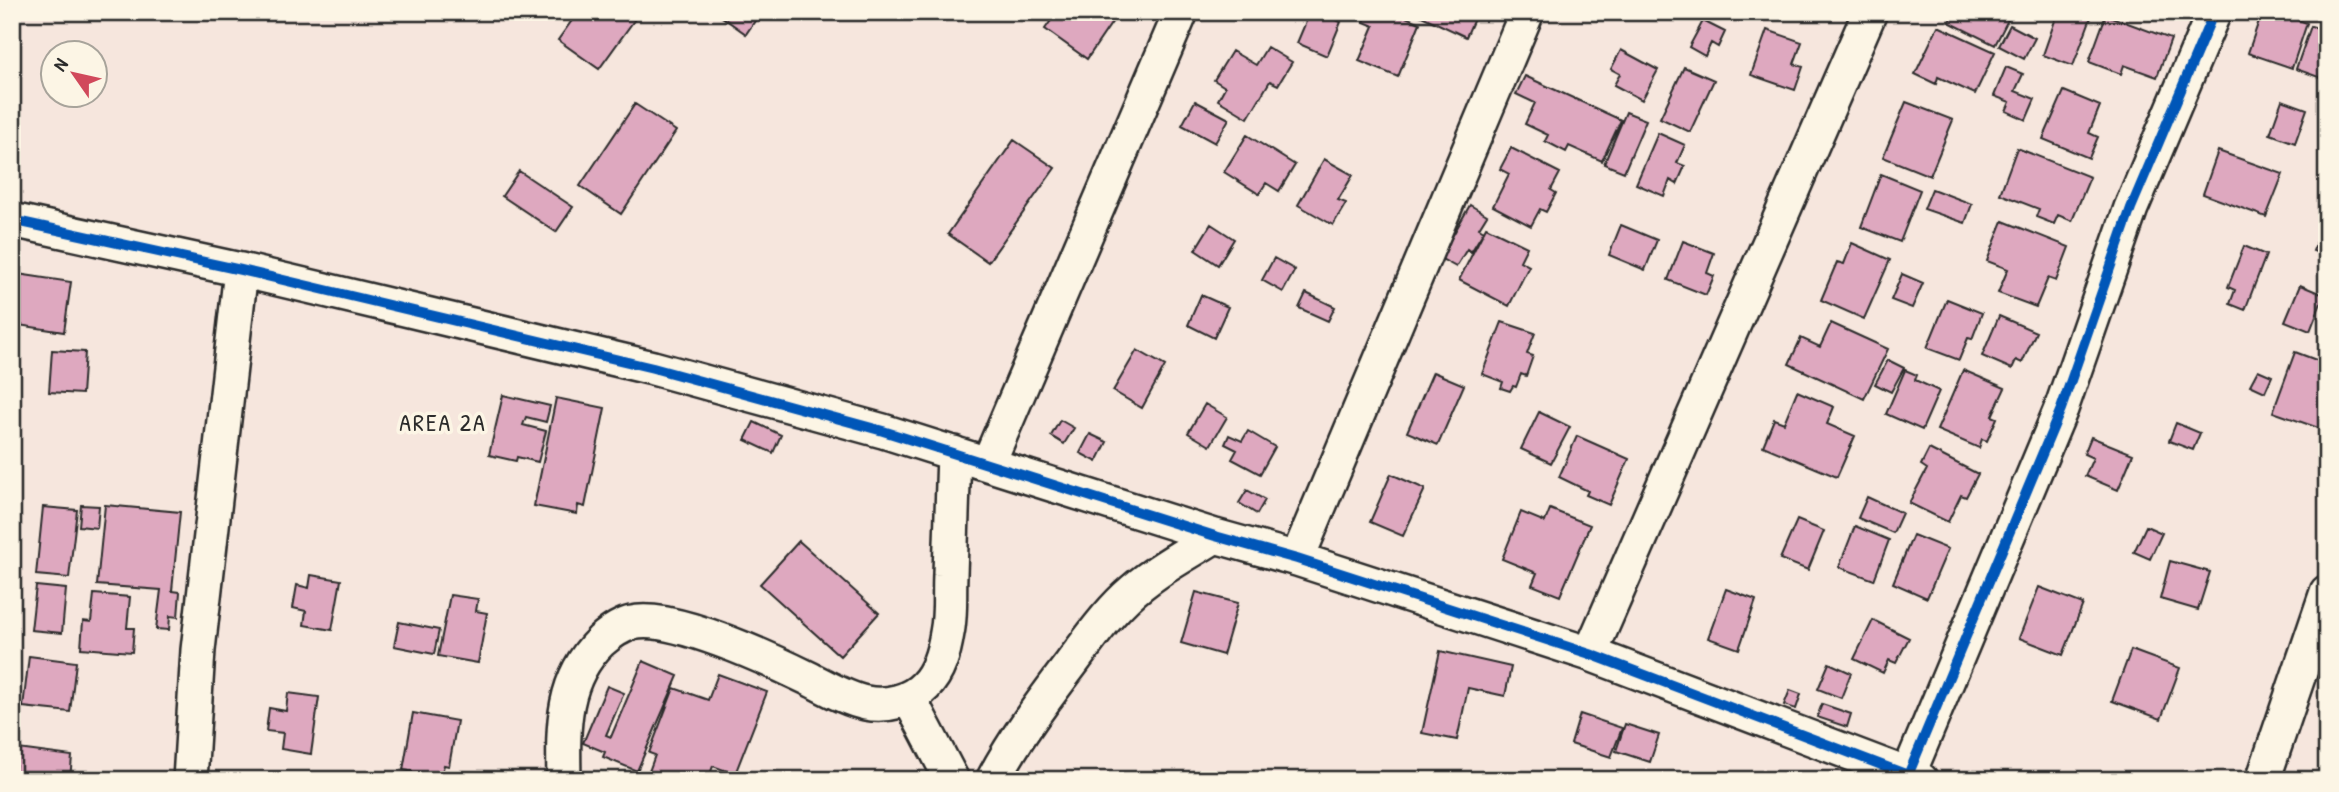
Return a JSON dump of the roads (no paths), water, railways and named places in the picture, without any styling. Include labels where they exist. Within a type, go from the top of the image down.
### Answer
[{"type":"street","points":[[988,464],[1181,12]]},
{"type":"street","points":[[1297,559],[1527,12]]},
{"type":"street","points":[[1590,654],[1870,12]]},
{"type":"street","points":[[12,220],[241,270],[653,368],[790,404],[1297,559],[1590,654],[1912,778],[2061,409],[2131,208],[2214,12]]},
{"type":"street","points":[[190,780],[198,650],[241,270]]},
{"type":"street","points":[[564,780],[563,732],[567,702],[574,680],[586,655],[607,635],[633,622],[664,623],[714,637],[866,703],[890,704],[909,698],[925,686],[940,663],[948,631],[954,453]]},
{"type":"street","points":[[993,780],[1039,706],[1126,597],[1167,565],[1215,536]]},
{"type":"street","points":[[2263,780],[2327,592]]},
{"type":"street","points":[[909,698],[952,780]]},
{"type":"district","name":"AREA 2A","points":[[443,423]]}]
